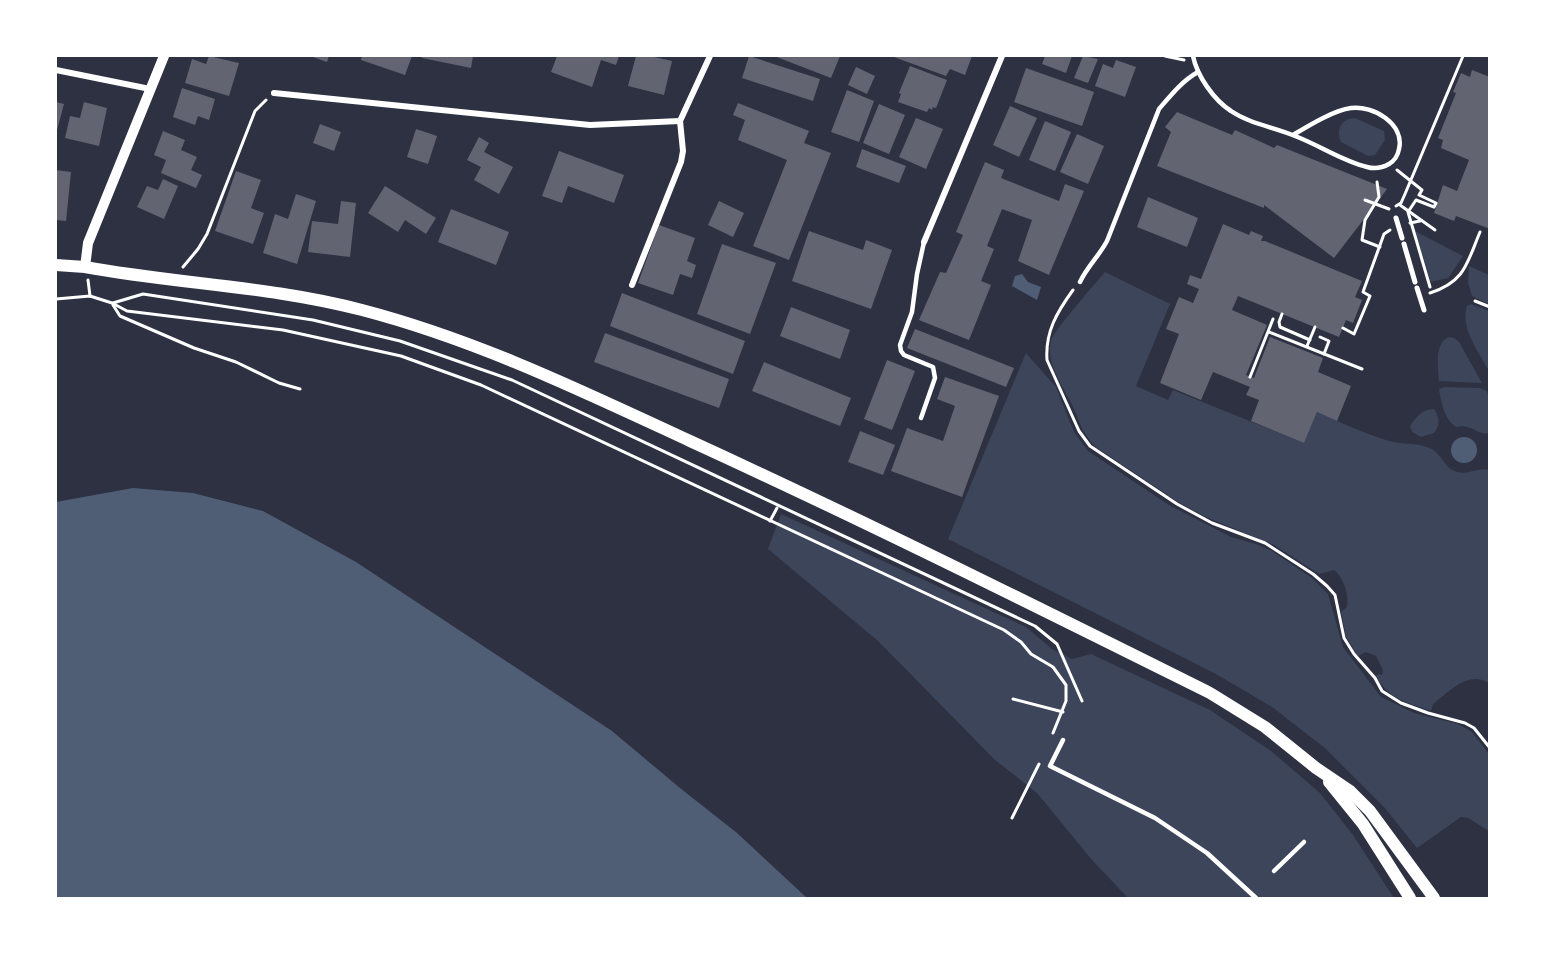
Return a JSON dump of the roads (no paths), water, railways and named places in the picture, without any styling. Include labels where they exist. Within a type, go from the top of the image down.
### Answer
[{"type":"main road","points":[[56,265],[282,293],[361,310],[487,351],[554,377],[788,486],[1210,693],[1265,728],[1350,791],[1370,811],[1434,898]]},
{"type":"main road","points":[[1316,768],[1363,824],[1410,898]]},
{"type":"street","points":[[85,267],[88,243],[164,56]]},
{"type":"street","points":[[632,285],[681,162],[680,121],[710,56]]},
{"type":"street","points":[[924,242],[1002,56]]},
{"type":"street","points":[[56,70],[150,89]]},
{"type":"street","points":[[274,93],[590,124],[680,121]]},
{"type":"street","points":[[1396,218],[1424,310]]},
{"type":"lane","points":[[1193,57],[1198,72],[1212,93],[1230,111],[1266,127],[1293,135],[1364,166],[1380,167],[1390,164],[1399,150],[1400,143],[1397,129],[1389,120],[1359,108],[1347,108],[1293,135]]},
{"type":"lane","points":[[1080,282],[1086,269],[1100,254],[1107,241],[1159,109],[1189,77],[1198,72]]},
{"type":"lane","points":[[921,418],[935,372],[933,367],[904,355],[900,345],[912,312],[924,242]]},
{"type":"lane","points":[[1063,740],[1050,766],[1155,818],[1207,853],[1256,898]]},
{"type":"lane","points":[[1274,871],[1304,842]]}]
